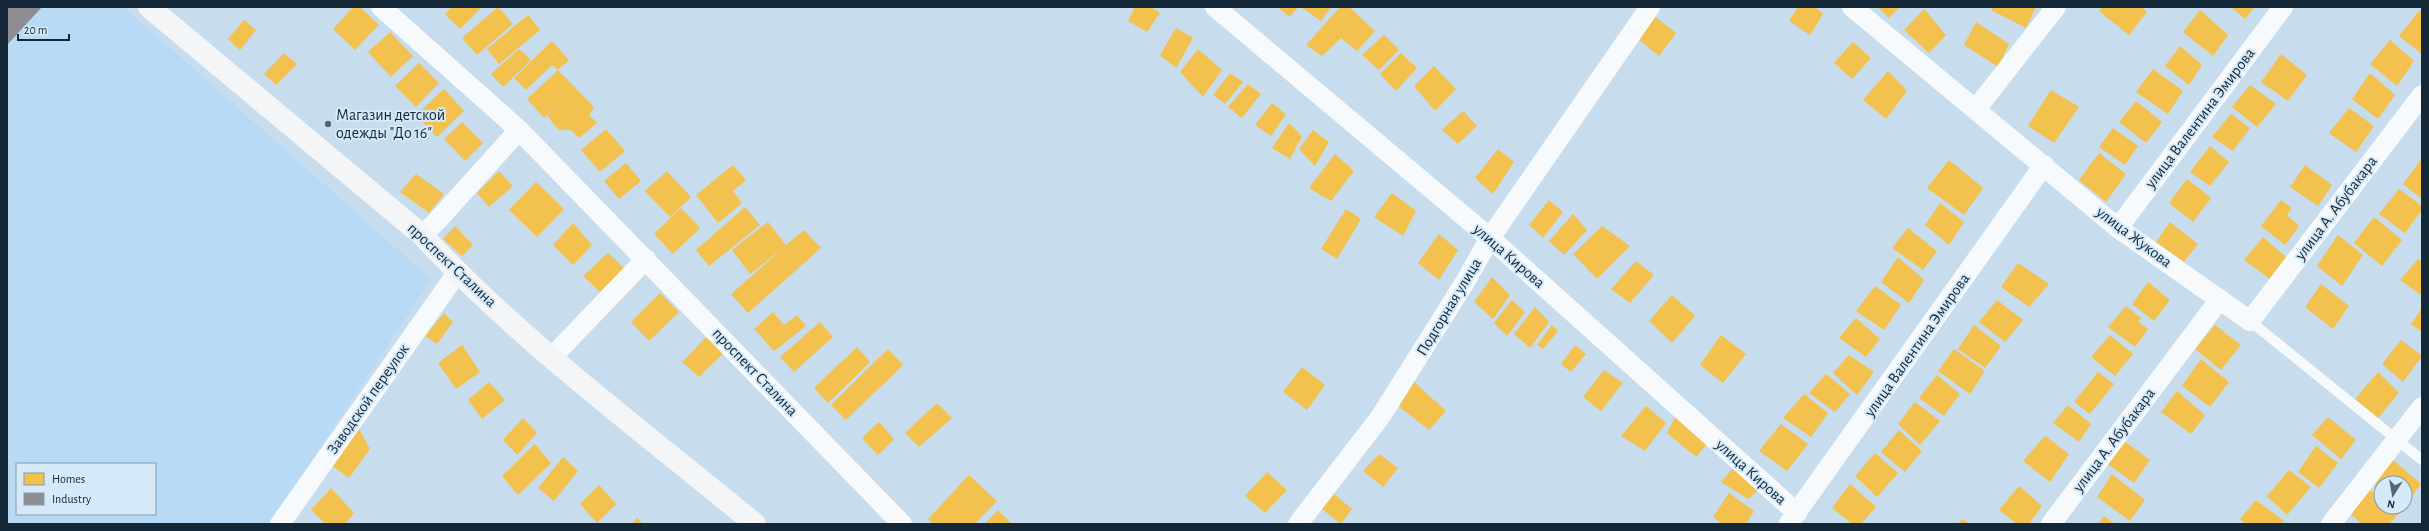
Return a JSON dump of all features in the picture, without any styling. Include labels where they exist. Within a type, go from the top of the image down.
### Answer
[{"type":"street","name":"проспект Сталина","points":[[149,7],[422,235],[457,273],[552,357],[755,524]]},
{"type":"street","name":"проспект Сталина","points":[[381,7],[519,130],[902,524]]},
{"type":"street","name":"улица Кирова","points":[[1216,7],[1490,238],[1793,518]]},
{"type":"street","name":"Подгорная улица","points":[[1298,524],[1381,416],[1465,282],[1490,238],[1650,7]]},
{"type":"street","name":"улица Жукова","points":[[1852,7],[2118,228],[2250,321]]},
{"type":"street","points":[[1976,109],[2056,7]]},
{"type":"street","name":"улица Валентина Эмирова","points":[[2118,228],[2283,7]]},
{"type":"street","name":"улица А. Абубакара","points":[[2250,321],[2422,95]]},
{"type":"street","points":[[422,235],[436,222],[519,130]]},
{"type":"street","name":"улица Валентина Эмирова","points":[[1793,518],[2044,165]]},
{"type":"street","points":[[552,357],[646,260]]},
{"type":"street","name":"Заводской переулок","points":[[286,521],[457,273]]},
{"type":"street","name":"улица А. Абубакара","points":[[2051,524],[2220,299]]},
{"type":"street","points":[[2331,524],[2422,407]]},
{"type":"lane","name":"улица Жукова","points":[[2250,321],[2422,460]]},
{"type":"shaded area","points":[[7,7],[124,7],[431,279],[270,524],[7,524]]},
{"type":"building: Homes","points":[[353,7],[360,7],[379,25],[355,50],[333,29]]},
{"type":"building: Homes","points":[[452,7],[482,7],[460,29],[445,14]]},
{"type":"building: Homes","points":[[498,7],[513,24],[477,55],[462,38]]},
{"type":"building: Homes","points":[[1135,7],[1151,7],[1160,13],[1147,32],[1128,21]]},
{"type":"building: Homes","points":[[1277,7],[1298,7],[1290,17]]},
{"type":"building: Homes","points":[[1301,7],[1331,7],[1321,21]]},
{"type":"building: Homes","points":[[1340,7],[1349,7],[1375,31],[1357,51],[1341,38],[1322,56],[1306,45]]},
{"type":"building: Homes","points":[[1798,7],[1815,7],[1823,14],[1810,35],[1789,21]]},
{"type":"building: Homes","points":[[1878,7],[1900,7],[1889,18]]},
{"type":"building: Homes","points":[[1993,7],[2036,7],[2026,28],[1991,10]]},
{"type":"building: Homes","points":[[2103,7],[2141,7],[2147,12],[2129,35],[2099,11]]},
{"type":"building: Homes","points":[[2231,7],[2253,7],[2254,8],[2245,19]]},
{"type":"building: Homes","points":[[1924,9],[1946,35],[1929,53],[1904,30]]},
{"type":"building: Homes","points":[[2200,10],[2228,35],[2213,56],[2183,32]]},
{"type":"building: Homes","points":[[2419,11],[2422,13],[2422,54],[2399,36]]},
{"type":"building: Homes","points":[[528,15],[540,30],[499,64],[487,49]]},
{"type":"building: Homes","points":[[1654,16],[1676,33],[1659,56],[1637,38]]},
{"type":"building: Homes","points":[[244,20],[256,30],[240,50],[228,39]]},
{"type":"building: Homes","points":[[1976,22],[2009,44],[1998,67],[1964,45]]},
{"type":"building: Homes","points":[[1176,28],[1193,38],[1176,68],[1160,55]]},
{"type":"building: Homes","points":[[390,32],[413,56],[391,77],[368,52]]},
{"type":"building: Homes","points":[[1384,35],[1399,50],[1379,70],[1362,55]]},
{"type":"building: Homes","points":[[2390,40],[2414,61],[2397,86],[2370,64]]},
{"type":"building: Homes","points":[[552,41],[569,60],[558,70],[552,65],[526,90],[514,78]]},
{"type":"building: Homes","points":[[1853,42],[1871,58],[1852,79],[1834,63]]},
{"type":"building: Homes","points":[[2180,46],[2202,65],[2189,85],[2165,66]]},
{"type":"building: Homes","points":[[519,49],[531,60],[503,87],[491,74]]},
{"type":"building: Homes","points":[[1198,49],[1222,70],[1203,97],[1180,72]]},
{"type":"building: Homes","points":[[284,53],[297,64],[276,85],[264,74]]},
{"type":"building: Homes","points":[[1401,53],[1417,68],[1396,91],[1380,74]]},
{"type":"building: Homes","points":[[2281,54],[2307,75],[2288,101],[2261,82]]},
{"type":"building: Homes","points":[[419,63],[439,83],[416,107],[395,86]]},
{"type":"building: Homes","points":[[1434,66],[1456,89],[1435,111],[1414,86]]},
{"type":"building: Homes","points":[[2153,69],[2183,91],[2168,114],[2136,92]]},
{"type":"building: Homes","points":[[558,70],[594,107],[589,115],[597,123],[579,138],[571,130],[559,130],[547,116],[559,104],[544,118],[527,99]]},
{"type":"building: Homes","points":[[1888,71],[1907,91],[1886,119],[1863,100]]},
{"type":"building: Homes","points":[[1230,73],[1243,82],[1225,104],[1213,95]]},
{"type":"building: Homes","points":[[2370,73],[2395,95],[2378,119],[2352,99]]},
{"type":"building: Homes","points":[[1248,84],[1261,94],[1242,118],[1228,107]]},
{"type":"building: Homes","points":[[2250,85],[2276,104],[2257,127],[2232,107]]},
{"type":"building: Homes","points":[[444,89],[464,111],[437,137],[416,115]]},
{"type":"building: Homes","points":[[2051,90],[2079,107],[2054,143],[2028,126]]},
{"type":"building: Homes","points":[[2136,101],[2162,122],[2146,143],[2119,122]]},
{"type":"building: Homes","points":[[1272,103],[1286,114],[1271,136],[1255,125]]},
{"type":"building: Homes","points":[[2349,108],[2374,126],[2356,152],[2329,133]]},
{"type":"building: Homes","points":[[1463,111],[1477,126],[1458,144],[1442,130]]},
{"type":"building: Homes","points":[[2231,114],[2250,128],[2233,151],[2212,137]]},
{"type":"building: Homes","points":[[462,122],[483,143],[465,161],[444,139]]},
{"type":"building: Homes","points":[[1289,123],[1302,136],[1290,159],[1272,148]]},
{"type":"building: Homes","points":[[2113,128],[2138,146],[2125,165],[2099,147]]},
{"type":"building: Homes","points":[[606,129],[625,151],[600,172],[581,150]]},
{"type":"building: Homes","points":[[1313,130],[1329,142],[1315,166],[1299,149]]},
{"type":"building: Homes","points":[[2210,146],[2229,162],[2210,186],[2190,172]]},
{"type":"building: Homes","points":[[1498,149],[1514,162],[1493,194],[1475,178]]},
{"type":"building: Homes","points":[[2099,153],[2126,174],[2106,202],[2079,180]]},
{"type":"building: Homes","points":[[1335,154],[1354,171],[1331,201],[1309,188]]},
{"type":"building: Homes","points":[[2422,158],[2422,199],[2403,184]]},
{"type":"building: Homes","points":[[1949,160],[1983,188],[1964,215],[1927,188]]},
{"type":"building: Homes","points":[[626,163],[641,181],[619,199],[604,181]]},
{"type":"building: Homes","points":[[733,165],[746,180],[733,191],[742,203],[718,223],[696,195]]},
{"type":"building: Homes","points":[[2305,165],[2332,185],[2318,206],[2290,187]]},
{"type":"building: Homes","points":[[499,171],[513,186],[489,207],[477,193]]},
{"type":"building: Homes","points":[[667,171],[691,197],[670,217],[645,191]]},
{"type":"building: Homes","points":[[416,174],[444,194],[429,213],[400,192]]},
{"type":"building: Homes","points":[[2187,179],[2211,198],[2193,222],[2169,203]]},
{"type":"building: Homes","points":[[536,182],[564,209],[537,237],[509,210]]},
{"type":"building: Homes","points":[[2399,189],[2422,206],[2422,210],[2405,233],[2379,214]]},
{"type":"building: Homes","points":[[1392,193],[1416,211],[1403,236],[1374,217]]},
{"type":"building: Homes","points":[[1549,200],[1563,212],[1543,238],[1529,225]]},
{"type":"building: Homes","points":[[2281,200],[2292,208],[2287,215],[2299,226],[2285,245],[2261,226]]},
{"type":"building: Homes","points":[[1940,203],[1964,222],[1949,245],[1925,225]]},
{"type":"building: Homes","points":[[745,207],[760,225],[709,266],[696,250]]},
{"type":"building: Homes","points":[[681,208],[700,228],[673,254],[654,234]]},
{"type":"building: Homes","points":[[1346,209],[1361,219],[1337,259],[1321,249]]},
{"type":"building: Homes","points":[[1573,214],[1587,230],[1564,255],[1549,241]]},
{"type":"building: Homes","points":[[2374,217],[2402,240],[2382,266],[2354,243]]},
{"type":"building: Homes","points":[[768,222],[786,245],[804,230],[821,248],[748,313],[731,294],[785,247],[750,274],[732,250]]},
{"type":"building: Homes","points":[[2170,222],[2198,244],[2184,262],[2156,242]]},
{"type":"building: Homes","points":[[573,223],[592,245],[573,265],[553,245]]},
{"type":"building: Homes","points":[[455,226],[473,245],[462,256],[443,239]]},
{"type":"building: Homes","points":[[1602,226],[1630,246],[1597,279],[1573,254]]},
{"type":"building: Homes","points":[[1908,228],[1937,251],[1923,270],[1892,248]]},
{"type":"building: Homes","points":[[1439,234],[1458,250],[1439,280],[1418,263]]},
{"type":"building: Homes","points":[[2338,235],[2363,255],[2342,286],[2317,266]]},
{"type":"building: Homes","points":[[2263,237],[2287,258],[2270,279],[2244,260]]},
{"type":"building: Homes","points":[[608,253],[624,268],[600,292],[583,276]]},
{"type":"building: Homes","points":[[1898,257],[1924,280],[1909,303],[1881,282]]},
{"type":"building: Homes","points":[[2418,259],[2422,262],[2421,295],[2400,280]]},
{"type":"building: Homes","points":[[1636,261],[1654,275],[1630,303],[1611,289]]},
{"type":"building: Homes","points":[[2018,263],[2049,284],[2029,307],[2001,287]]},
{"type":"building: Homes","points":[[1492,277],[1510,295],[1493,319],[1474,302]]},
{"type":"building: Homes","points":[[2148,282],[2170,300],[2154,321],[2132,304]]},
{"type":"building: Homes","points":[[2321,284],[2349,306],[2333,329],[2305,307]]},
{"type":"building: Homes","points":[[1875,286],[1901,305],[1884,330],[1856,311]]},
{"type":"building: Homes","points":[[660,293],[679,312],[649,341],[631,322]]},
{"type":"building: Homes","points":[[1672,295],[1695,316],[1672,343],[1649,321]]},
{"type":"building: Homes","points":[[1512,300],[1525,312],[1507,336],[1494,323]]},
{"type":"building: Homes","points":[[1997,300],[2023,320],[2005,342],[1979,322]]},
{"type":"building: Homes","points":[[2126,306],[2141,318],[2138,322],[2148,329],[2135,347],[2108,327]]},
{"type":"building: Homes","points":[[1535,307],[1549,322],[1530,348],[1514,334]]},
{"type":"building: Homes","points":[[2422,308],[2422,332],[2411,324]]},
{"type":"building: Homes","points":[[773,312],[784,325],[797,315],[806,326],[774,351],[754,329]]},
{"type":"building: Homes","points":[[444,313],[453,322],[437,344],[425,336]]},
{"type":"building: Homes","points":[[1856,318],[1880,339],[1866,357],[1839,338]]},
{"type":"building: Homes","points":[[820,322],[833,337],[794,372],[780,357]]},
{"type":"building: Homes","points":[[1552,325],[1558,331],[1543,349],[1537,345]]},
{"type":"building: Homes","points":[[1974,325],[2001,346],[1985,368],[1958,349]]},
{"type":"building: Homes","points":[[2215,325],[2241,345],[2221,370],[2195,349]]},
{"type":"building: Homes","points":[[708,335],[726,351],[699,377],[682,362]]},
{"type":"building: Homes","points":[[1721,335],[1746,354],[1723,383],[1700,365]]},
{"type":"building: Homes","points":[[2110,335],[2133,354],[2115,376],[2091,357]]},
{"type":"building: Homes","points":[[2401,340],[2422,356],[2403,382],[2382,364]]},
{"type":"building: Homes","points":[[462,345],[480,372],[456,389],[438,363]]},
{"type":"building: Homes","points":[[1575,345],[1586,354],[1571,372],[1561,364]]},
{"type":"building: Homes","points":[[857,347],[870,362],[828,403],[814,388]]},
{"type":"building: Homes","points":[[888,349],[903,365],[846,420],[831,405]]},
{"type":"building: Homes","points":[[1954,349],[1985,371],[1970,394],[1938,371]]},
{"type":"building: Homes","points":[[1849,355],[1874,372],[1857,395],[1833,373]]},
{"type":"building: Homes","points":[[2201,359],[2229,382],[2210,407],[2182,386]]},
{"type":"building: Homes","points":[[1302,367],[1325,385],[1307,410],[1283,392]]},
{"type":"building: Homes","points":[[1604,370],[1623,383],[1601,411],[1583,397]]},
{"type":"building: Homes","points":[[2098,372],[2114,384],[2090,414],[2074,402]]},
{"type":"building: Homes","points":[[2378,372],[2399,393],[2378,418],[2355,399]]},
{"type":"building: Homes","points":[[1826,374],[1850,394],[1835,412],[1809,393]]},
{"type":"building: Homes","points":[[1937,375],[1960,394],[1944,416],[1919,398]]},
{"type":"building: Homes","points":[[1412,380],[1446,411],[1429,430],[1396,404]]},
{"type":"building: Homes","points":[[489,382],[505,400],[482,419],[468,400]]},
{"type":"building: Homes","points":[[2177,391],[2205,415],[2191,434],[2161,412]]},
{"type":"building: Homes","points":[[1804,394],[1828,413],[1811,437],[1783,418]]},
{"type":"building: Homes","points":[[1915,402],[1940,421],[1920,445],[1898,424]]},
{"type":"building: Homes","points":[[937,403],[952,418],[919,447],[905,433]]},
{"type":"building: Homes","points":[[2068,405],[2091,424],[2079,442],[2053,423]]},
{"type":"building: Homes","points":[[1646,406],[1666,423],[1645,451],[1621,436]]},
{"type":"building: Homes","points":[[1676,416],[1709,442],[1696,457],[1667,433]]},
{"type":"building: Homes","points":[[2328,417],[2356,440],[2341,459],[2312,435]]},
{"type":"building: Homes","points":[[523,418],[537,433],[517,455],[503,440]]},
{"type":"building: Homes","points":[[879,422],[894,439],[878,455],[862,438]]},
{"type":"building: Homes","points":[[1781,424],[1808,444],[1787,471],[1759,451]]},
{"type":"building: Homes","points":[[357,425],[370,449],[349,478],[331,465]]},
{"type":"building: Homes","points":[[1899,430],[1922,451],[1905,472],[1881,452]]},
{"type":"building: Homes","points":[[2045,436],[2069,454],[2050,482],[2023,461]]},
{"type":"building: Homes","points":[[2124,441],[2150,460],[2134,483],[2108,464]]},
{"type":"building: Homes","points":[[535,444],[551,463],[518,495],[502,476]]},
{"type":"building: Homes","points":[[2316,446],[2338,463],[2319,488],[2298,472]]},
{"type":"building: Homes","points":[[1875,453],[1898,473],[1877,497],[1855,476]]},
{"type":"building: Homes","points":[[1379,454],[1398,468],[1383,487],[1363,471]]},
{"type":"building: Homes","points":[[563,457],[578,471],[554,501],[538,488]]},
{"type":"building: Homes","points":[[2392,459],[2411,475],[2381,475]]},
{"type":"building: Homes","points":[[1735,466],[1762,487],[1748,499],[1721,482]]},
{"type":"building: Homes","points":[[2289,470],[2311,487],[2287,515],[2267,496]]},
{"type":"building: Homes","points":[[1267,472],[1287,490],[1265,513],[1245,496]]},
{"type":"building: Homes","points":[[2112,474],[2145,500],[2130,521],[2097,497]]},
{"type":"building: Homes","points":[[969,475],[997,501],[975,524],[933,524],[928,519]]},
{"type":"building: Homes","points":[[2413,477],[2421,484],[2413,495]]},
{"type":"building: Homes","points":[[1850,484],[1876,507],[1861,524],[1852,524],[1832,508]]},
{"type":"building: Homes","points":[[599,485],[616,504],[597,523],[580,504]]},
{"type":"building: Homes","points":[[2019,486],[2042,506],[2029,524],[2017,524],[1999,510]]},
{"type":"building: Homes","points":[[331,488],[354,513],[345,524],[326,524],[311,510]]},
{"type":"building: Homes","points":[[2370,490],[2373,492],[2373,515],[2397,515],[2389,524],[2362,524],[2351,514]]},
{"type":"building: Homes","points":[[1729,493],[1754,511],[1746,524],[1722,524],[1713,517]]},
{"type":"building: Homes","points":[[1334,494],[1352,509],[1341,524],[1322,509]]},
{"type":"building: Homes","points":[[2256,500],[2284,521],[2282,524],[2246,524],[2240,519]]},
{"type":"building: Homes","points":[[998,510],[1012,524],[985,524]]},
{"type":"building: Homes","points":[[2104,516],[2115,524],[2099,524]]},
{"type":"building: Homes","points":[[637,518],[643,524],[632,524]]},
{"type":"building: Homes","points":[[1962,519],[1970,524],[1958,524]]},
{"type":"building: Industry","points":[[7,7],[42,7],[7,45]]},
{"type":"place","name":"Магазин детской одежды \"До 16\"","points":[[328,124]]}]
